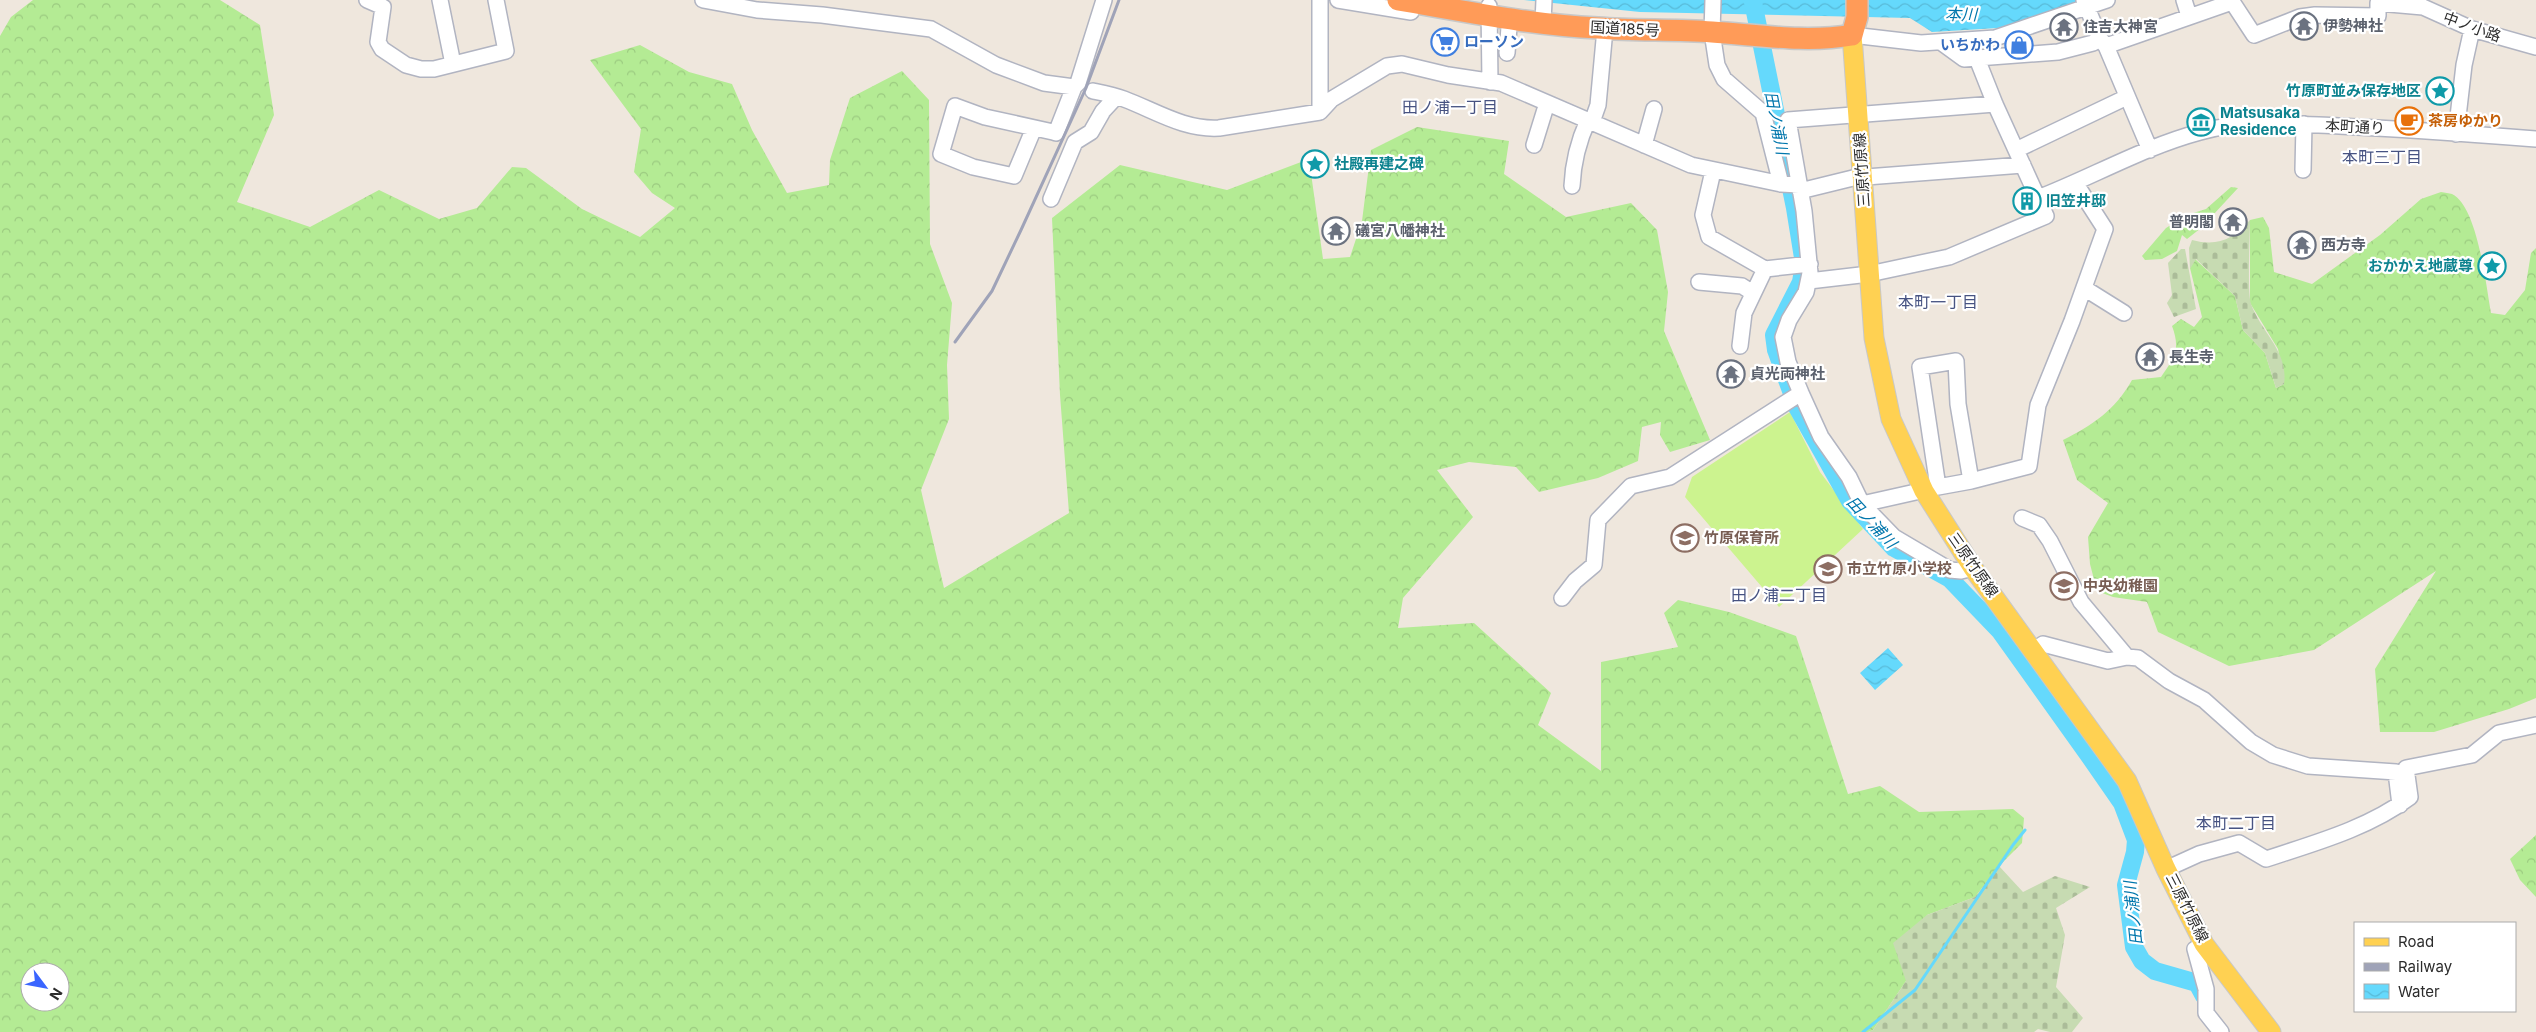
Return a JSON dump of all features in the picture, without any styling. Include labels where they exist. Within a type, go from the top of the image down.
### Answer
[{"type":"highway","name":"国道185号","points":[[1398,0],[1489,15],[1541,13],[1598,16],[1712,16],[1750,29],[1833,38],[1852,14]]},
{"type":"highway","name":"国道185号","points":[[1448,0],[1489,15]]},
{"type":"highway","name":"国道185号","points":[[1541,13],[1604,29],[1712,16]]},
{"type":"main road","name":"三原竹原線","points":[[1852,14],[1874,338],[1891,419],[1973,568],[2127,781],[2166,869],[2204,944],[2271,1032]]},
{"type":"street","points":[[368,0],[383,7],[378,42],[382,48],[406,65],[421,70],[506,51],[496,0]]},
{"type":"street","points":[[440,0],[453,64]]},
{"type":"street","points":[[703,0],[757,10],[822,15],[931,29],[996,66],[1044,83],[1074,87]]},
{"type":"street","points":[[1034,128],[1014,176],[973,167],[941,154],[956,106],[985,117],[1056,132],[1074,87],[1078,83],[1104,0]]},
{"type":"street","points":[[1320,0],[1320,112]]},
{"type":"street","points":[[1338,0],[1489,15],[1509,26]]},
{"type":"street","points":[[1942,44],[2006,36],[2085,3],[2107,0]]},
{"type":"street","points":[[2184,0],[2189,16]]},
{"type":"street","points":[[1852,14],[1942,44],[1964,59],[2058,52],[2103,42],[2231,1]]},
{"type":"street","name":"中ノ小路","points":[[2231,1],[2254,35],[2300,17],[2351,7],[2378,9],[2423,7],[2472,29],[2536,47]]},
{"type":"street","points":[[2085,3],[2150,150]]},
{"type":"street","points":[[1509,26],[1541,13]]},
{"type":"street","points":[[1489,15],[1490,82]]},
{"type":"street","points":[[1712,16],[1717,65],[1724,78],[1762,113],[1792,186],[1810,264],[1806,292],[1789,320],[1783,336],[1796,396],[1821,437],[1849,477],[1862,504],[1894,537],[1950,570],[1961,571],[1973,568]]},
{"type":"street","points":[[1507,53],[1509,26]]},
{"type":"street","points":[[1572,186],[1573,162],[1581,135],[1598,105],[1604,29]]},
{"type":"street","points":[[2456,134],[2464,65],[2472,29]]},
{"type":"street","points":[[1809,281],[1869,274],[1949,257],[2046,216],[1995,104],[1970,41]]},
{"type":"street","points":[[1094,91],[1116,96],[1182,124],[1203,129],[1320,112],[1332,99],[1387,66],[1402,64],[1500,83],[1691,165],[1792,186],[1853,178],[2023,165]]},
{"type":"street","points":[[1051,200],[1075,142],[1090,132],[1102,111],[1116,96]]},
{"type":"street","points":[[2016,150],[2127,97]]},
{"type":"street","points":[[1534,144],[1547,103]]},
{"type":"street","points":[[1792,186],[1788,120],[1995,104]]},
{"type":"street","points":[[1644,145],[1654,109]]},
{"type":"street","name":"本町通り","points":[[2038,198],[2076,184],[2150,150],[2199,132],[2239,124],[2304,124],[2536,139]]},
{"type":"street","points":[[2304,124],[2304,170]]},
{"type":"street","points":[[1713,171],[1703,215],[1709,237],[1765,269],[1810,264]]},
{"type":"street","points":[[1862,504],[1971,481],[2029,466],[2038,405],[2105,229],[2076,184]]},
{"type":"street","points":[[1740,346],[1744,313],[1765,269]]},
{"type":"street","points":[[1699,282],[1742,286],[1753,293]]},
{"type":"street","points":[[2084,288],[2124,313]]},
{"type":"street","points":[[1931,489],[1920,367],[1956,361],[1958,404],[1971,481]]},
{"type":"street","points":[[1562,598],[1575,581],[1594,565],[1598,520],[1631,486],[1670,476],[1796,396]]},
{"type":"street","points":[[2022,518],[2039,525],[2050,541],[2081,602],[2127,657]]},
{"type":"street","points":[[2034,651],[2043,644],[2108,661],[2127,657],[2138,658],[2169,681],[2204,700],[2251,742],[2273,755],[2308,766],[2396,772],[2400,804]]},
{"type":"street","points":[[2166,869],[2199,854],[2239,843],[2266,860],[2338,835],[2400,804],[2410,797],[2406,768],[2472,755],[2499,734],[2536,725]]},
{"type":"street","points":[[2204,944],[2195,949],[2206,990],[2206,1013],[2222,1032]]},
{"type":"green space","points":[[33,0],[220,0],[260,25],[274,115],[237,202],[310,227],[379,190],[439,219],[477,208],[512,167],[526,168],[582,209],[640,237],[675,208],[652,193],[634,172],[641,129],[590,60],[640,45],[689,72],[732,84],[752,130],[787,193],[829,185],[830,160],[850,98],[902,71],[929,100],[930,244],[952,303],[947,365],[949,419],[921,490],[944,588],[1069,513],[1060,395],[1052,218],[1120,165],[1227,190],[1309,159],[1323,259],[1350,257],[1362,221],[1371,150],[1417,127],[1509,141],[1504,174],[1566,217],[1631,203],[1657,230],[1668,292],[1664,331],[1710,440],[1670,452],[1660,435],[1661,422],[1642,427],[1638,461],[1598,478],[1539,492],[1516,467],[1469,462],[1437,470],[1473,517],[1403,598],[1398,628],[1474,623],[1551,693],[1538,725],[1601,771],[1601,662],[1678,647],[1664,613],[1678,600],[1729,612],[1796,636],[1848,794],[1880,786],[1919,812],[2013,809],[2024,818],[2022,843],[1999,866],[1975,897],[1927,915],[1906,981],[1873,1030],[1868,1032],[0,1032],[0,36],[11,17]]},
{"type":"green space","points":[[2231,187],[2238,188],[2201,228],[2187,239],[2182,235],[2177,251],[2162,259],[2145,260],[2142,256],[2166,228],[2187,215],[2206,209]]},
{"type":"green space","points":[[2441,192],[2452,194],[2461,202],[2468,214],[2479,248],[2491,313],[2505,315],[2525,290],[2531,253],[2536,248],[2536,698],[2509,709],[2434,732],[2380,732],[2375,669],[2436,571],[2314,650],[2229,666],[2158,632],[2147,602],[2113,597],[2097,591],[2090,564],[2088,537],[2108,503],[2077,480],[2063,440],[2084,429],[2102,416],[2118,400],[2132,380],[2161,377],[2175,353],[2176,341],[2172,326],[2181,319],[2194,327],[2202,317],[2190,268],[2195,259],[2235,296],[2243,330],[2265,353],[2276,388],[2284,384],[2278,349],[2250,303],[2250,220],[2263,217],[2269,228],[2274,272],[2312,284],[2380,235],[2421,199]]},
{"type":"green space","points":[[2250,220],[2250,298],[2255,314],[2273,342],[2282,362],[2284,384],[2276,388],[2265,353],[2243,330],[2235,296],[2196,259],[2190,269],[2189,248],[2192,240],[2217,242],[2224,240],[2244,227]]},
{"type":"green space","points":[[2181,249],[2185,249],[2196,309],[2174,317],[2167,303],[2172,295],[2168,263]]},
{"type":"green space","points":[[1790,412],[1820,472],[1863,529],[1779,607],[1685,497],[1692,477]]},
{"type":"green space","points":[[2536,835],[2536,897],[2520,880],[2510,859]]},
{"type":"green space","points":[[1999,866],[2023,892],[2055,876],[2090,887],[2056,908],[2065,935],[2056,987],[2083,1018],[2072,1032],[2050,1032],[2038,1029],[2034,1032],[1868,1032],[1873,1030],[1906,981],[1893,943],[1927,915],[1975,897]]},
{"type":"water","name":"本川","points":[[1524,0],[2089,0],[1998,28],[1932,32],[1910,18],[1640,12]]},
{"type":"water","points":[[1888,648],[1903,665],[1875,690],[1860,673]]},
{"type":"waterway","name":"田ノ浦川","points":[[1753,2],[1795,208],[1804,264],[1801,282],[1774,335],[1776,350],[1797,407],[1850,501],[1894,548],[1950,579],[2000,631],[2122,803],[2136,840],[2135,852],[2126,885],[2134,947],[2142,961],[2155,971],[2197,983],[2204,996]]},
{"type":"waterway","points":[[1863,1032],[1915,990],[2025,830]]},
{"type":"railway","points":[[955,342],[992,291],[1086,88],[1119,0]]},
{"type":"place","name":"伊勢神社","points":[[2304,26]]},
{"type":"place","name":"住吉大神宮","points":[[2064,27]]},
{"type":"place","name":"ローソン","points":[[1445,42]]},
{"type":"place","name":"いちかわ","points":[[2019,45]]},
{"type":"place","name":"竹原町並み保存地区","points":[[2440,91]]},
{"type":"place","name":"茶房ゆかり","points":[[2409,121]]},
{"type":"place","name":"Matsusaka Residence","points":[[2201,122]]},
{"type":"place","name":"社殿再建之碑","points":[[1315,164]]},
{"type":"place","name":"旧笠井邸","points":[[2027,201]]},
{"type":"place","name":"普明閣","points":[[2233,222]]},
{"type":"place","name":"礒宮八幡神社","points":[[1336,231]]},
{"type":"place","name":"西方寺","points":[[2302,245]]},
{"type":"place","name":"おかかえ地蔵尊","points":[[2492,266]]},
{"type":"place","name":"長生寺","points":[[2150,357]]},
{"type":"place","name":"貞光両神社","points":[[1731,374]]},
{"type":"place","name":"竹原保育所","points":[[1685,538]]},
{"type":"place","name":"市立竹原小学校","points":[[1828,569]]},
{"type":"place","name":"中央幼稚園","points":[[2064,586]]},
{"type":"district","name":"田ノ浦一丁目","points":[[1450,107]]},
{"type":"district","name":"本町三丁目","points":[[2382,157]]},
{"type":"district","name":"本町一丁目","points":[[1938,302]]},
{"type":"district","name":"田ノ浦二丁目","points":[[1779,595]]},
{"type":"district","name":"本町二丁目","points":[[2236,823]]}]
